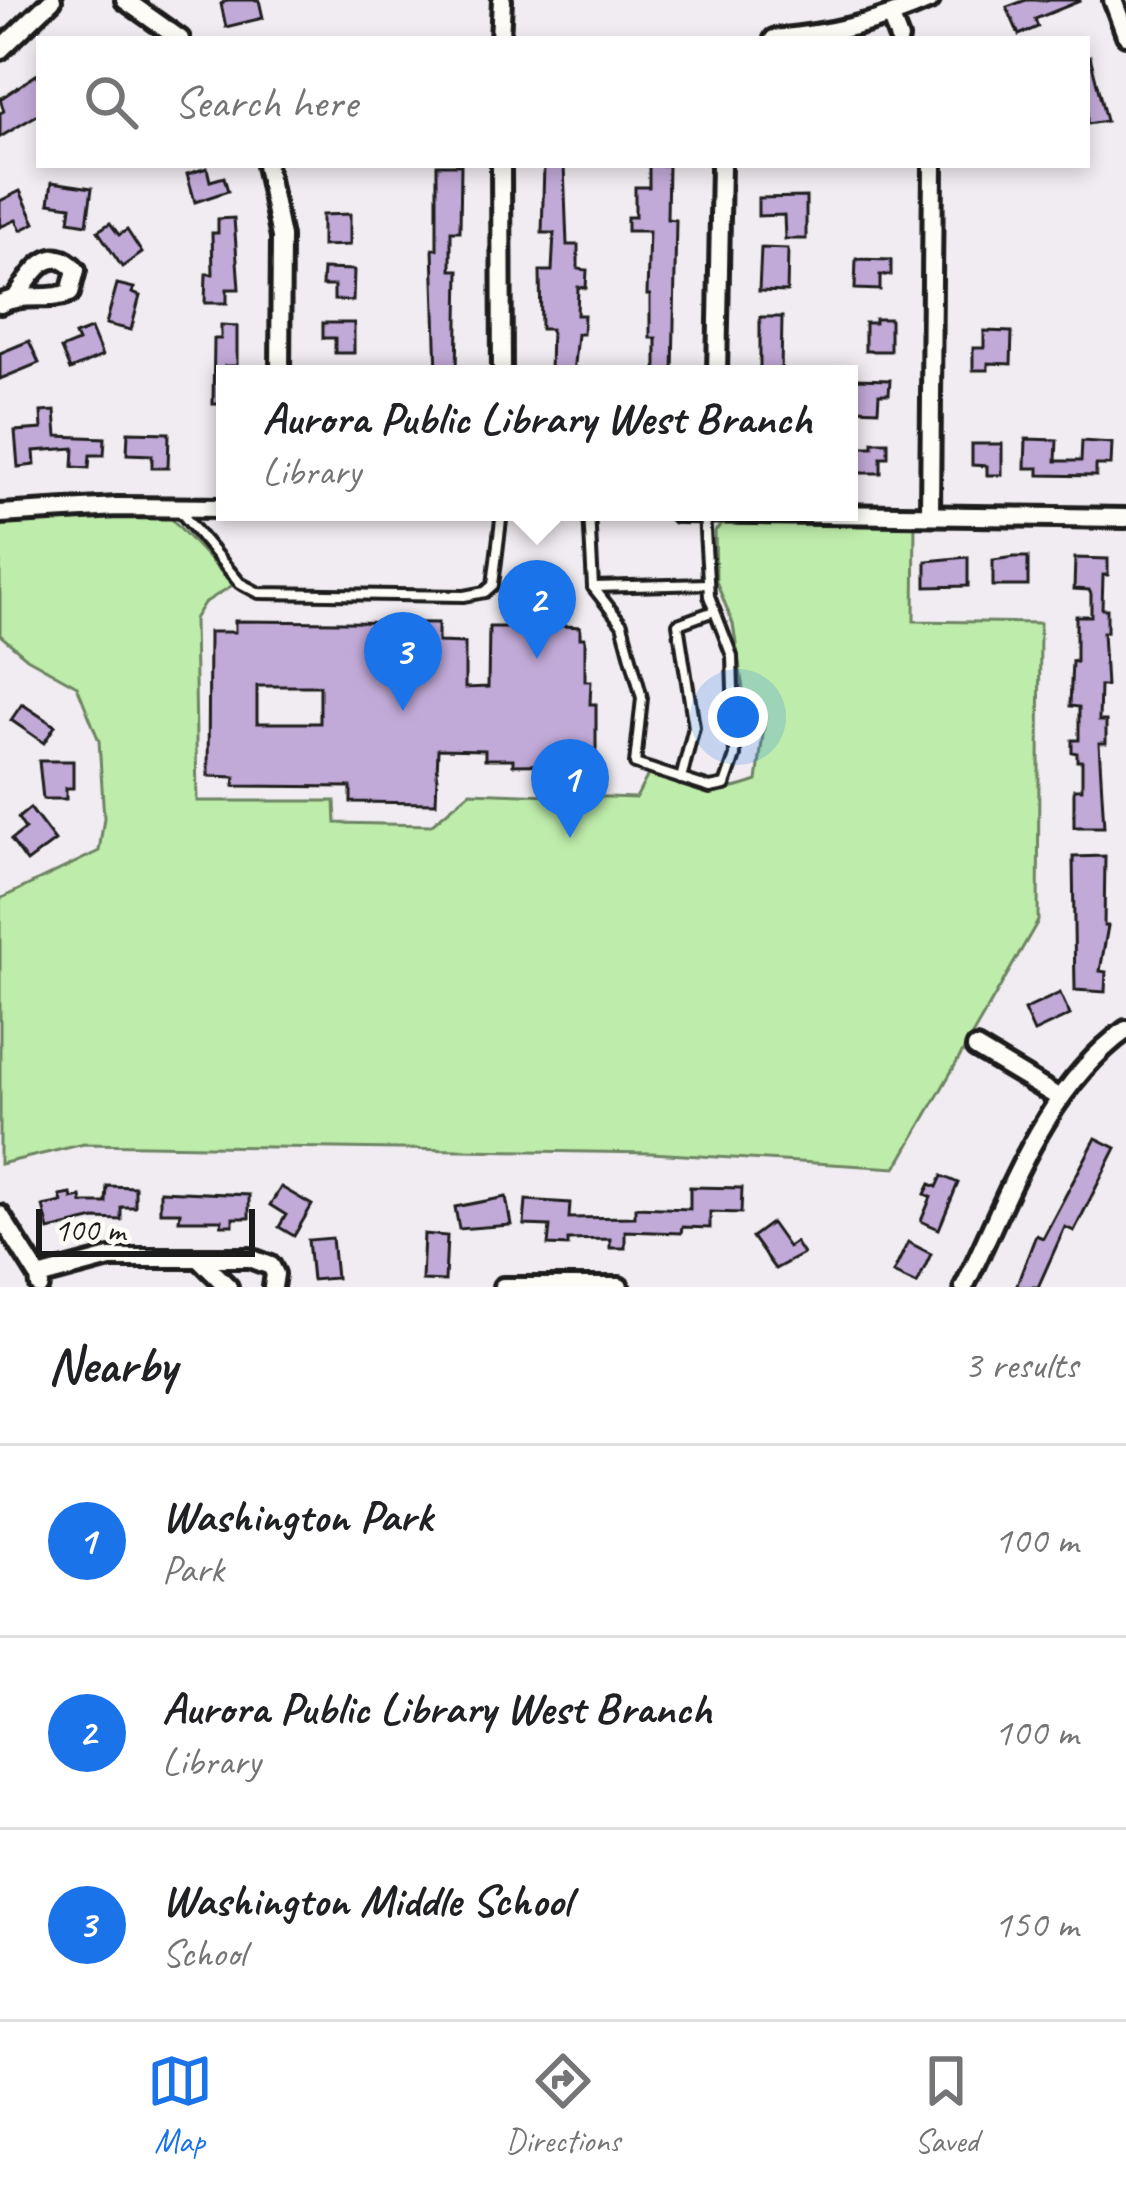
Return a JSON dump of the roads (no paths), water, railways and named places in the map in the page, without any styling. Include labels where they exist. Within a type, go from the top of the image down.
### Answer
[{"type":"street","points":[[0,50],[52,0]]},
{"type":"street","points":[[125,0],[176,36]]},
{"type":"street","points":[[500,36],[502,0]]},
{"type":"street","points":[[796,36],[891,18],[930,0]]},
{"type":"street","points":[[1113,0],[1126,35]]},
{"type":"street","points":[[891,18],[898,36]]},
{"type":"street","points":[[267,168],[280,237],[280,365]]},
{"type":"street","points":[[501,168],[502,365]]},
{"type":"street","points":[[717,365],[721,168]]},
{"type":"street","points":[[930,514],[933,168]]},
{"type":"street","points":[[0,514],[216,508]]},
{"type":"street","points":[[858,513],[1126,518]]},
{"type":"street","points":[[964,1287],[1058,1097],[1088,1062],[1126,1030]]},
{"type":"street","points":[[976,1048],[1058,1097]]},
{"type":"street","points":[[0,1215],[39,1282],[110,1258],[200,1259],[262,1261],[275,1274],[273,1287]]},
{"type":"street","points":[[200,1259],[228,1287]]},
{"type":"street","points":[[503,1286],[619,1287]]},
{"type":"lane","points":[[177,508],[240,583],[259,593],[478,594],[493,585],[501,521]]},
{"type":"lane","points":[[589,521],[593,586],[622,624],[642,698],[635,764],[710,788],[725,784],[735,756],[732,656],[708,584],[704,521]]},
{"type":"lane","points":[[593,586],[708,584]]},
{"type":"lane","points":[[681,778],[694,728],[678,624],[715,611]]},
{"type":"place","name":"Aurora Public Library West Branch","points":[[537,659]]},
{"type":"place","name":"Washington Middle School","points":[[403,711]]},
{"type":"place","name":"Washington Park","points":[[570,838]]}]
